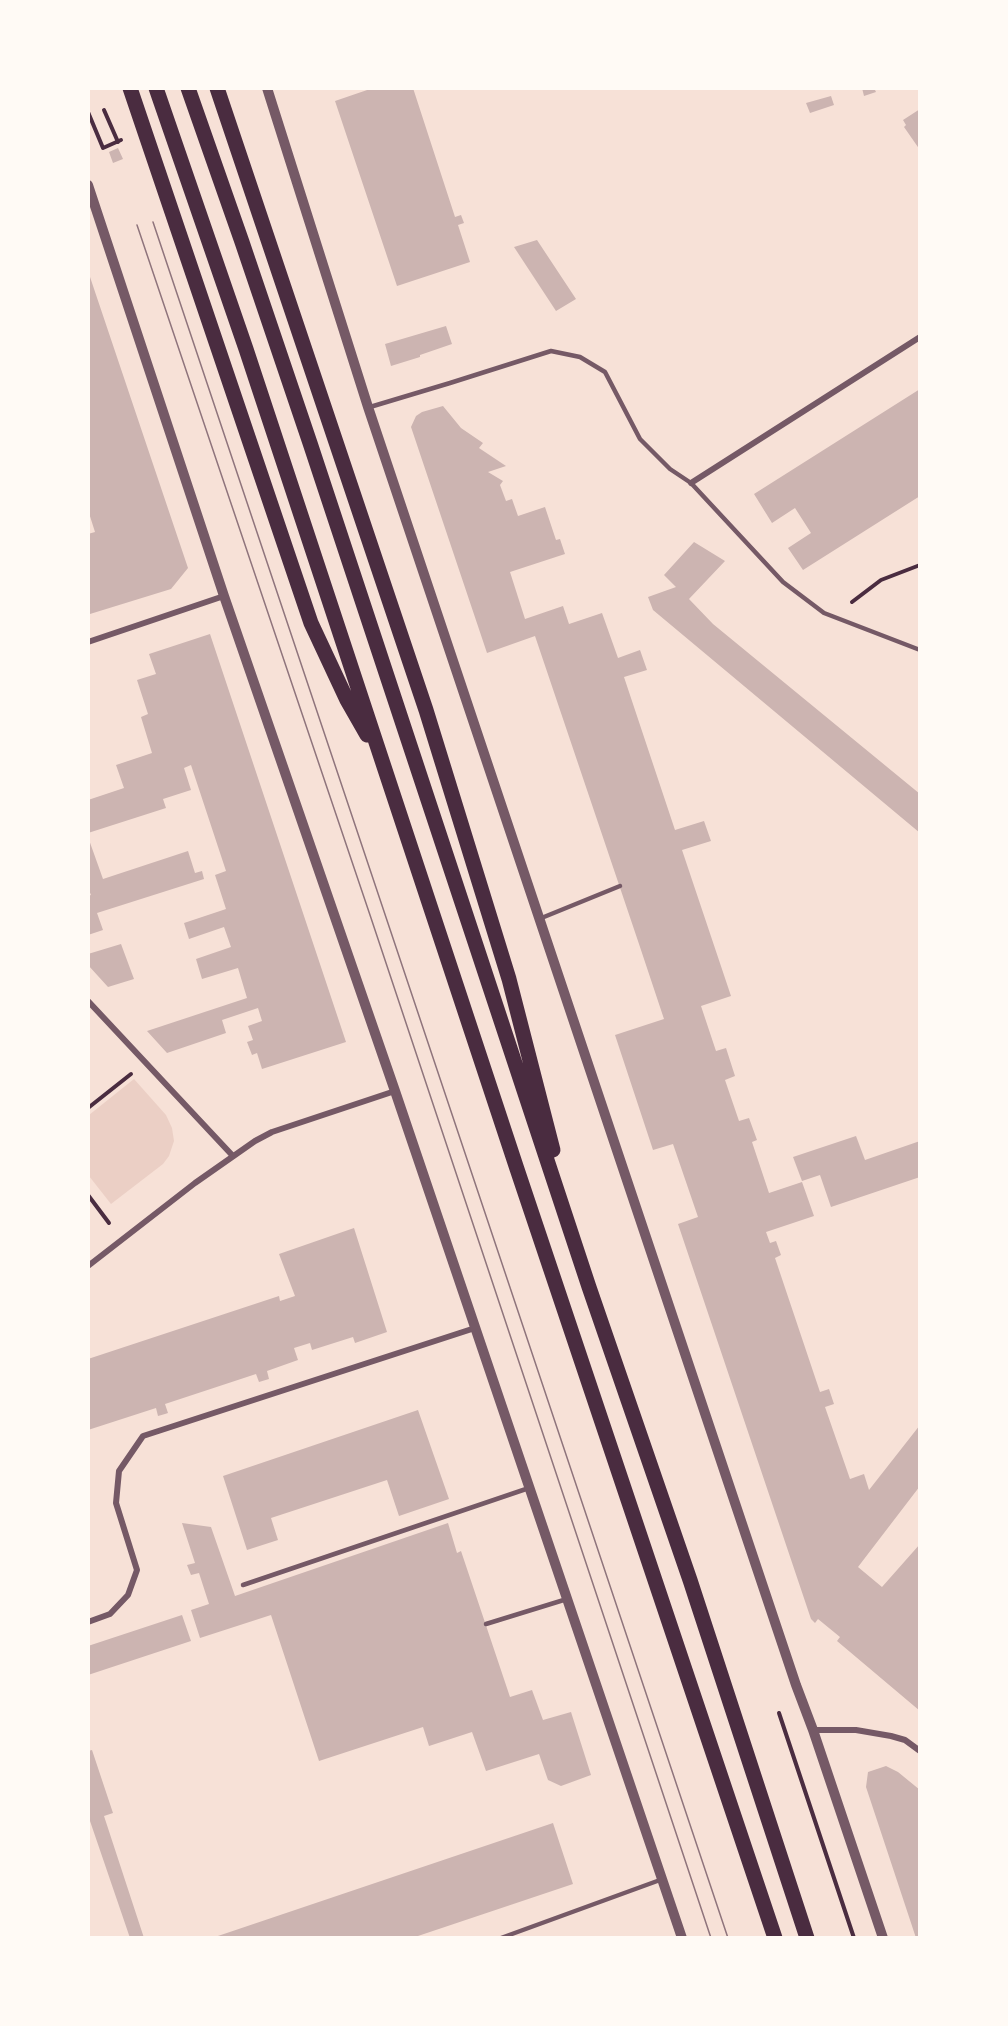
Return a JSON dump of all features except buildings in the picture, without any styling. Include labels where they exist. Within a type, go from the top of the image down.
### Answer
[{"type":"main road","points":[[130,88],[311,623],[347,700],[384,766]]},
{"type":"main road","points":[[156,88],[246,349],[517,1169],[775,1938]]},
{"type":"main road","points":[[188,88],[295,398],[589,1287],[690,1580],[807,1938]]},
{"type":"main road","points":[[217,88],[426,710],[490,916],[509,979],[589,1287]]},
{"type":"street","points":[[267,88],[368,407],[883,1938]]},
{"type":"street","points":[[88,185],[224,596],[395,1091],[682,1938]]},
{"type":"street","points":[[691,483],[920,337]]},
{"type":"street","points":[[88,642],[224,596]]},
{"type":"street","points":[[88,1001],[232,1155]]},
{"type":"street","points":[[88,1266],[232,1155],[272,1132],[395,1091]]},
{"type":"street","points":[[88,1622],[110,1614],[128,1595],[137,1570],[116,1503],[119,1471],[142,1436],[475,1328]]},
{"type":"street","points":[[813,1730],[856,1730],[891,1736],[905,1740],[920,1751]]},
{"type":"lane","points":[[368,407],[551,351],[580,357],[605,372],[640,439],[670,469],[691,483],[783,582],[832,617],[920,650]]},
{"type":"lane","points":[[539,919],[620,886]]},
{"type":"lane","points":[[243,1585],[529,1488]]},
{"type":"lane","points":[[486,1624],[567,1599]]},
{"type":"lane","points":[[501,1938],[663,1879]]},
{"type":"path","points":[[104,110],[118,142]]},
{"type":"path","points":[[88,112],[103,148],[125,139]]},
{"type":"path","points":[[111,145],[114,150]]},
{"type":"path","points":[[832,617],[881,580],[920,565]]},
{"type":"path","points":[[88,1108],[146,1063]]},
{"type":"path","points":[[88,1195],[101,1212]]},
{"type":"shaded area","points":[[134,1079],[166,1115],[172,1128],[174,1141],[169,1156],[163,1164],[111,1204],[89,1176],[89,1115]]},
{"type":"tram line","points":[[153,222],[728,1938]]},
{"type":"tram line","points":[[137,225],[711,1938]]}]
